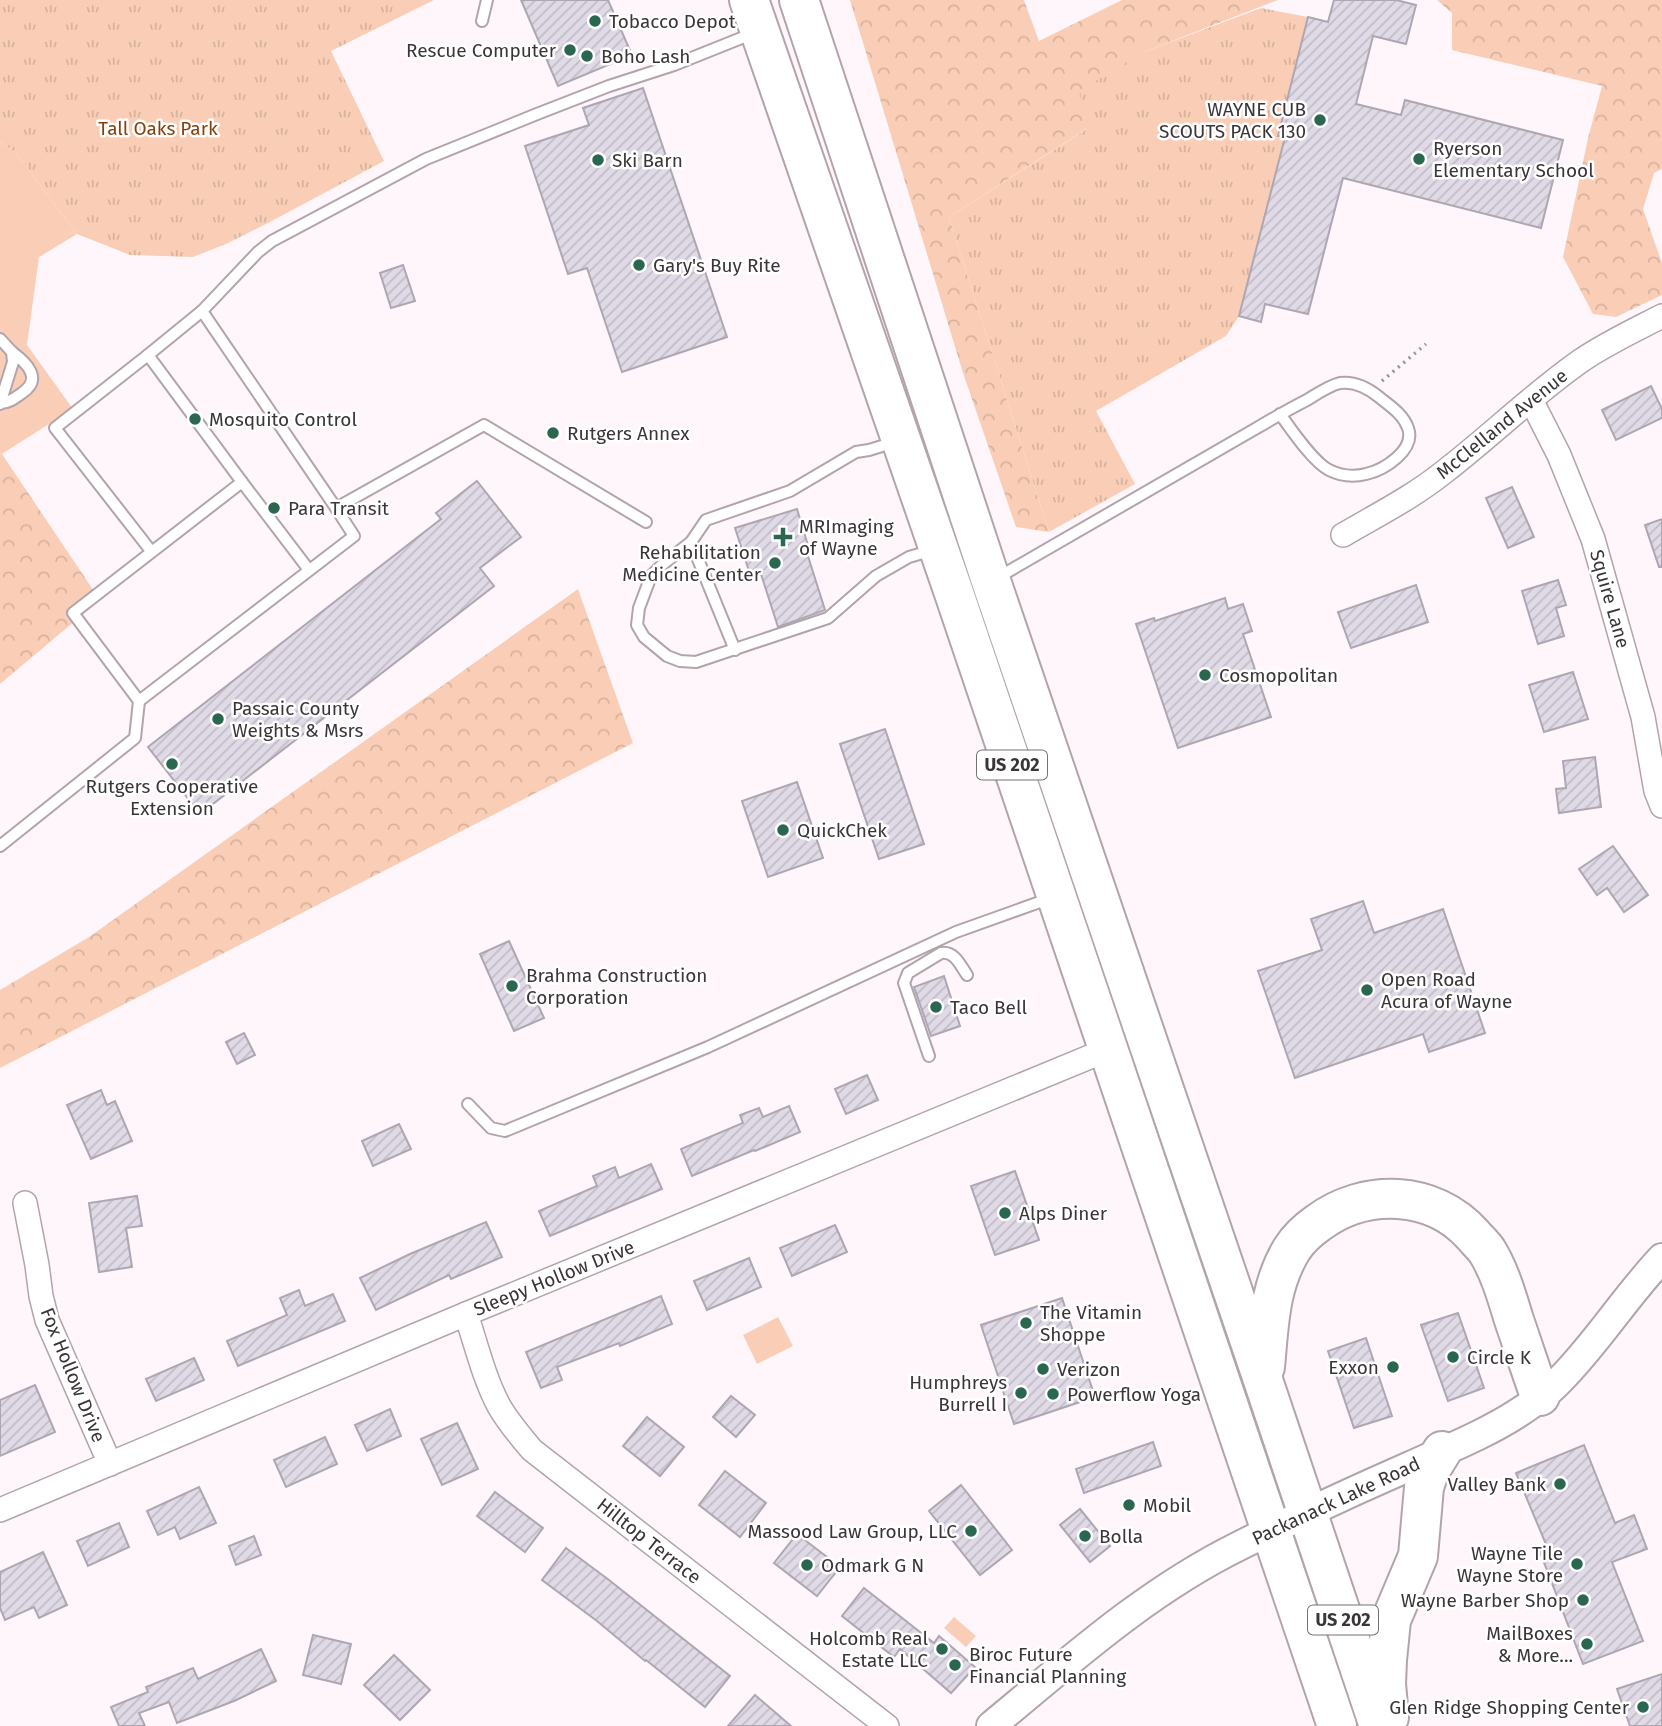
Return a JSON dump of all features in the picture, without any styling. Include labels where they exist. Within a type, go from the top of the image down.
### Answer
[{"type":"highway","name":"US 202","points":[[799,0],[991,581],[1264,1380],[1379,1726]]},
{"type":"highway","name":"US 202","points":[[754,15],[1109,1049],[1337,1726]]},
{"type":"highway","points":[[1264,1380],[1272,1296],[1285,1260],[1293,1247],[1313,1226],[1348,1205],[1366,1200],[1403,1198],[1415,1200],[1450,1215],[1464,1225],[1486,1250],[1503,1284],[1540,1396]]},
{"type":"highway","points":[[1390,1726],[1386,1684],[1391,1620],[1418,1556],[1424,1487],[1429,1472],[1442,1451]]},
{"type":"street","name":"McClelland Avenue","points":[[1343,535],[1444,473],[1582,360],[1662,316]]},
{"type":"street","name":"Squire Lane","points":[[1531,400],[1559,455],[1593,539],[1643,717],[1656,790],[1662,806]]},
{"type":"street","name":"Sleepy Hollow Drive","points":[[0,1510],[466,1314],[1109,1049]]},
{"type":"street","name":"Fox Hollow Drive","points":[[25,1203],[47,1320],[110,1464]]},
{"type":"street","name":"Packanack Lake Road","points":[[990,1726],[1116,1622],[1209,1562],[1307,1513],[1494,1427],[1517,1413],[1558,1383],[1662,1258]]},
{"type":"street","name":"Hilltop Terrace","points":[[466,1314],[499,1406],[514,1430],[532,1450],[887,1726]]},
{"type":"lane","points":[[482,21],[487,0]]},
{"type":"lane","points":[[150,551],[55,428],[202,311],[258,252],[272,241],[426,159],[609,86],[674,65],[754,15]]},
{"type":"lane","points":[[139,701],[354,536],[202,311]]},
{"type":"lane","points":[[0,339],[20,358],[32,374],[31,386],[7,403],[1,404],[13,367],[12,352]]},
{"type":"lane","points":[[148,355],[309,570]]},
{"type":"lane","points":[[991,581],[1280,414],[1339,383],[1352,383],[1370,390],[1400,414],[1409,430],[1407,446],[1393,462],[1367,474],[1347,476],[1327,470],[1299,441],[1280,414]]},
{"type":"lane","points":[[336,508],[484,425],[646,522]]},
{"type":"lane","points":[[901,440],[856,452],[790,492],[706,520],[691,542],[651,576],[639,608],[637,625],[644,637],[667,656],[680,661],[696,662],[828,618],[876,576],[909,557],[938,548]]},
{"type":"lane","points":[[0,846],[135,738],[139,701],[74,613],[150,551],[242,482]]},
{"type":"lane","points":[[691,542],[735,650]]},
{"type":"lane","points":[[468,1104],[491,1128],[505,1131],[708,1047],[956,932],[1056,896]]},
{"type":"lane","points":[[929,1056],[904,983],[905,978],[908,973],[948,952],[953,954],[967,975]]},
{"type":"path","points":[[1370,390],[1426,344]]},
{"type":"green space","name":"Tall Oaks Park","points":[[0,0],[434,0],[331,51],[384,161],[268,223],[193,257],[130,255],[77,234],[16,153],[0,141]]},
{"type":"green space","points":[[850,0],[1024,0],[1039,41],[1122,0],[1278,0],[1144,52],[1088,128],[949,217],[1049,532],[1016,527],[963,373]]},
{"type":"green space","points":[[1437,0],[1662,0],[1662,169],[1654,173],[1643,209],[1662,263],[1662,295],[1616,317],[1593,314],[1563,257],[1602,86],[1452,50],[1452,13]]},
{"type":"green space","points":[[1261,8],[1308,17],[1278,135],[1285,137],[1239,316],[1226,336],[1096,411],[1135,484],[1049,532],[949,217],[1087,129],[1079,91],[1144,52]]},
{"type":"green space","points":[[0,141],[16,153],[77,234],[39,257],[27,345],[73,409],[0,455]]},
{"type":"green space","points":[[2,454],[100,600],[0,684],[0,455]]},
{"type":"green space","points":[[578,589],[633,743],[0,1068],[0,990],[89,937]]},
{"type":"green space","points":[[778,1317],[793,1346],[757,1364],[743,1335]]},
{"type":"green space","points":[[954,1617],[976,1636],[966,1647],[944,1628]]},
{"type":"building","points":[[521,0],[608,0],[632,55],[558,86]]},
{"type":"building","name":"Ryerson Elementary School","points":[[1334,0],[1396,0],[1416,5],[1406,44],[1373,36],[1356,104],[1401,115],[1405,100],[1563,140],[1541,228],[1343,178],[1308,314],[1265,304],[1261,322],[1239,316],[1285,137],[1278,136],[1308,17],[1328,22]]},
{"type":"building","points":[[643,88],[727,337],[622,372],[587,268],[568,274],[525,146],[589,125],[583,108]]},
{"type":"building","points":[[403,265],[415,301],[391,308],[380,273]]},
{"type":"building","points":[[1651,386],[1662,409],[1662,418],[1616,440],[1602,410]]},
{"type":"building","points":[[477,481],[521,537],[480,568],[494,586],[200,814],[148,747],[441,519],[436,513]]},
{"type":"building","points":[[1512,487],[1534,537],[1508,548],[1486,498]]},
{"type":"building","name":"Rehabilitation Medicine Center","points":[[797,509],[810,552],[807,553],[825,610],[778,627],[760,571],[750,574],[735,528]]},
{"type":"building","points":[[1662,519],[1662,567],[1659,567],[1645,525]]},
{"type":"building","points":[[1558,580],[1566,605],[1556,608],[1564,636],[1538,644],[1522,591]]},
{"type":"building","points":[[1416,585],[1428,622],[1351,648],[1338,612]]},
{"type":"building","name":"Cosmopolitan","points":[[1225,598],[1228,609],[1243,604],[1252,631],[1243,634],[1271,717],[1178,748],[1136,624],[1154,618],[1155,621]]},
{"type":"building","points":[[1573,672],[1588,719],[1544,732],[1529,685]]},
{"type":"building","points":[[885,729],[924,844],[879,859],[840,744]]},
{"type":"building","points":[[1595,757],[1601,807],[1559,813],[1556,789],[1566,788],[1563,761]]},
{"type":"building","name":"QuickChek","points":[[797,782],[823,858],[768,877],[742,801]]},
{"type":"building","points":[[1613,846],[1648,895],[1624,912],[1607,888],[1597,895],[1579,869]]},
{"type":"building","name":"Open Road Acura of Wayne","points":[[1363,901],[1374,933],[1443,909],[1485,1033],[1429,1052],[1423,1034],[1295,1078],[1258,971],[1322,950],[1311,919]]},
{"type":"building","name":"Brahma Construction Corporation","points":[[509,941],[544,1018],[514,1031],[480,954]]},
{"type":"building","name":"Taco Bell","points":[[944,976],[960,1026],[931,1036],[914,987]]},
{"type":"building","points":[[244,1033],[255,1055],[237,1064],[226,1042]]},
{"type":"building","points":[[867,1075],[878,1100],[846,1114],[835,1089]]},
{"type":"building","points":[[101,1090],[107,1105],[115,1101],[132,1141],[91,1159],[67,1105]]},
{"type":"building","points":[[789,1106],[800,1132],[692,1176],[681,1149],[743,1123],[740,1115],[759,1108],[763,1117]]},
{"type":"building","points":[[399,1124],[411,1149],[373,1166],[362,1141]]},
{"type":"building","points":[[651,1164],[662,1189],[550,1236],[539,1211],[597,1186],[593,1176],[615,1167],[619,1178]]},
{"type":"building","name":"Alps Diner","points":[[1015,1171],[1039,1240],[995,1255],[971,1186]]},
{"type":"building","points":[[137,1196],[142,1226],[126,1228],[132,1267],[99,1272],[89,1203]]},
{"type":"building","points":[[486,1222],[502,1257],[451,1279],[449,1275],[376,1310],[360,1278]]},
{"type":"building","points":[[835,1225],[847,1252],[792,1276],[780,1248]]},
{"type":"building","points":[[749,1258],[761,1287],[707,1310],[694,1281]]},
{"type":"building","points":[[299,1290],[305,1306],[333,1294],[345,1321],[238,1366],[227,1341],[287,1315],[280,1298]]},
{"type":"building","points":[[661,1296],[672,1324],[620,1346],[619,1343],[557,1367],[562,1380],[541,1388],[526,1352]]},
{"type":"building","points":[[1062,1298],[1095,1397],[1014,1424],[981,1325]]},
{"type":"building","name":"Circle K","points":[[1458,1313],[1484,1388],[1448,1401],[1421,1325]]},
{"type":"building","points":[[1366,1338],[1392,1416],[1354,1428],[1328,1351]]},
{"type":"building","points":[[194,1358],[204,1380],[156,1401],[146,1379]]},
{"type":"building","points":[[35,1385],[55,1432],[0,1456],[0,1400]]},
{"type":"building","points":[[731,1396],[755,1415],[736,1437],[713,1417]]},
{"type":"building","points":[[390,1409],[401,1436],[367,1451],[355,1425]]},
{"type":"building","points":[[647,1417],[684,1447],[660,1476],[623,1446]]},
{"type":"building","points":[[457,1423],[478,1469],[442,1485],[421,1439]]},
{"type":"building","points":[[325,1437],[337,1464],[286,1487],[274,1460]]},
{"type":"building","points":[[1153,1442],[1161,1466],[1084,1493],[1076,1469]]},
{"type":"building","points":[[1584,1445],[1615,1523],[1634,1515],[1647,1549],[1612,1562],[1643,1641],[1583,1664],[1540,1552],[1548,1549],[1516,1473]]},
{"type":"building","points":[[725,1471],[766,1503],[740,1537],[699,1505]]},
{"type":"building","name":"Massood Law Group, LLC","points":[[961,1485],[1012,1550],[980,1575],[929,1511]]},
{"type":"building","points":[[199,1487],[216,1523],[180,1539],[175,1527],[158,1535],[147,1511]]},
{"type":"building","points":[[495,1492],[543,1528],[525,1552],[477,1516]]},
{"type":"building","name":"Bolla","points":[[1080,1509],[1110,1546],[1090,1562],[1060,1525]]},
{"type":"building","points":[[119,1523],[129,1547],[88,1566],[77,1541]]},
{"type":"building","name":"Odmark G N","points":[[797,1534],[840,1567],[817,1596],[774,1563]]},
{"type":"building","points":[[254,1536],[261,1555],[236,1565],[229,1546]]},
{"type":"building","points":[[566,1548],[730,1676],[705,1707],[542,1580]]},
{"type":"building","points":[[43,1552],[67,1605],[39,1618],[34,1607],[5,1620],[0,1608],[0,1572]]},
{"type":"building","points":[[864,1588],[934,1643],[939,1636],[975,1667],[951,1693],[900,1649],[894,1657],[842,1616]]},
{"type":"building","points":[[313,1635],[351,1644],[341,1684],[303,1675]]},
{"type":"building","points":[[261,1649],[276,1681],[177,1723],[169,1702],[139,1713],[145,1726],[119,1726],[111,1707],[148,1692],[146,1687],[193,1668],[198,1679]]},
{"type":"building","points":[[394,1655],[430,1690],[400,1720],[364,1685]]},
{"type":"building","name":"Glen Ridge Shopping Center","points":[[1662,1674],[1662,1726],[1630,1726],[1617,1689]]},
{"type":"building","points":[[755,1695],[791,1726],[728,1726]]},
{"type":"place","name":"Tobacco Depot","points":[[595,21]]},
{"type":"place","name":"Rescue Computer","points":[[570,50]]},
{"type":"place","name":"Boho Lash","points":[[587,56]]},
{"type":"place","name":"WAYNE CUB SCOUTS PACK 130","points":[[1320,120]]},
{"type":"place","name":"Ryerson Elementary School","points":[[1419,159]]},
{"type":"place","name":"Ski Barn","points":[[598,160]]},
{"type":"place","name":"Gary's Buy Rite","points":[[639,265]]},
{"type":"place","name":"Mosquito Control","points":[[195,419]]},
{"type":"place","name":"Rutgers Annex","points":[[553,433]]},
{"type":"place","name":"Para Transit","points":[[274,508]]},
{"type":"place","name":"MRImaging of Wayne","points":[[783,537]]},
{"type":"place","name":"Rehabilitation Medicine Center","points":[[775,563]]},
{"type":"place","name":"Cosmopolitan","points":[[1205,675]]},
{"type":"place","name":"Passaic County Weights & Msrs","points":[[218,719]]},
{"type":"place","name":"Rutgers Cooperative Extension","points":[[172,764]]},
{"type":"place","name":"QuickChek","points":[[783,830]]},
{"type":"place","name":"Brahma Construction Corporation","points":[[512,986]]},
{"type":"place","name":"Open Road Acura of Wayne","points":[[1367,990]]},
{"type":"place","name":"Taco Bell","points":[[936,1007]]},
{"type":"place","name":"Alps Diner","points":[[1005,1213]]},
{"type":"place","name":"The Vitamin Shoppe","points":[[1026,1323]]},
{"type":"place","name":"Circle K","points":[[1453,1357]]},
{"type":"place","name":"Exxon","points":[[1393,1367]]},
{"type":"place","name":"Verizon","points":[[1043,1369]]},
{"type":"place","name":"Humphreys Burrell I","points":[[1021,1393]]},
{"type":"place","name":"Powerflow Yoga","points":[[1053,1394]]},
{"type":"place","name":"Valley Bank","points":[[1560,1484]]},
{"type":"place","name":"Mobil","points":[[1129,1505]]},
{"type":"place","name":"Massood Law Group, LLC","points":[[971,1531]]},
{"type":"place","name":"Bolla","points":[[1085,1536]]},
{"type":"place","name":"Wayne Tile Wayne Store","points":[[1577,1564]]},
{"type":"place","name":"Odmark G N","points":[[807,1565]]},
{"type":"place","name":"Wayne Barber Shop","points":[[1583,1600]]},
{"type":"place","name":"MailBoxes & More...","points":[[1587,1644]]},
{"type":"place","name":"Holcomb Real Estate LLC","points":[[942,1649]]},
{"type":"place","name":"Biroc Future Financial Planning","points":[[955,1665]]},
{"type":"place","name":"Glen Ridge Shopping Center","points":[[1643,1707]]}]
